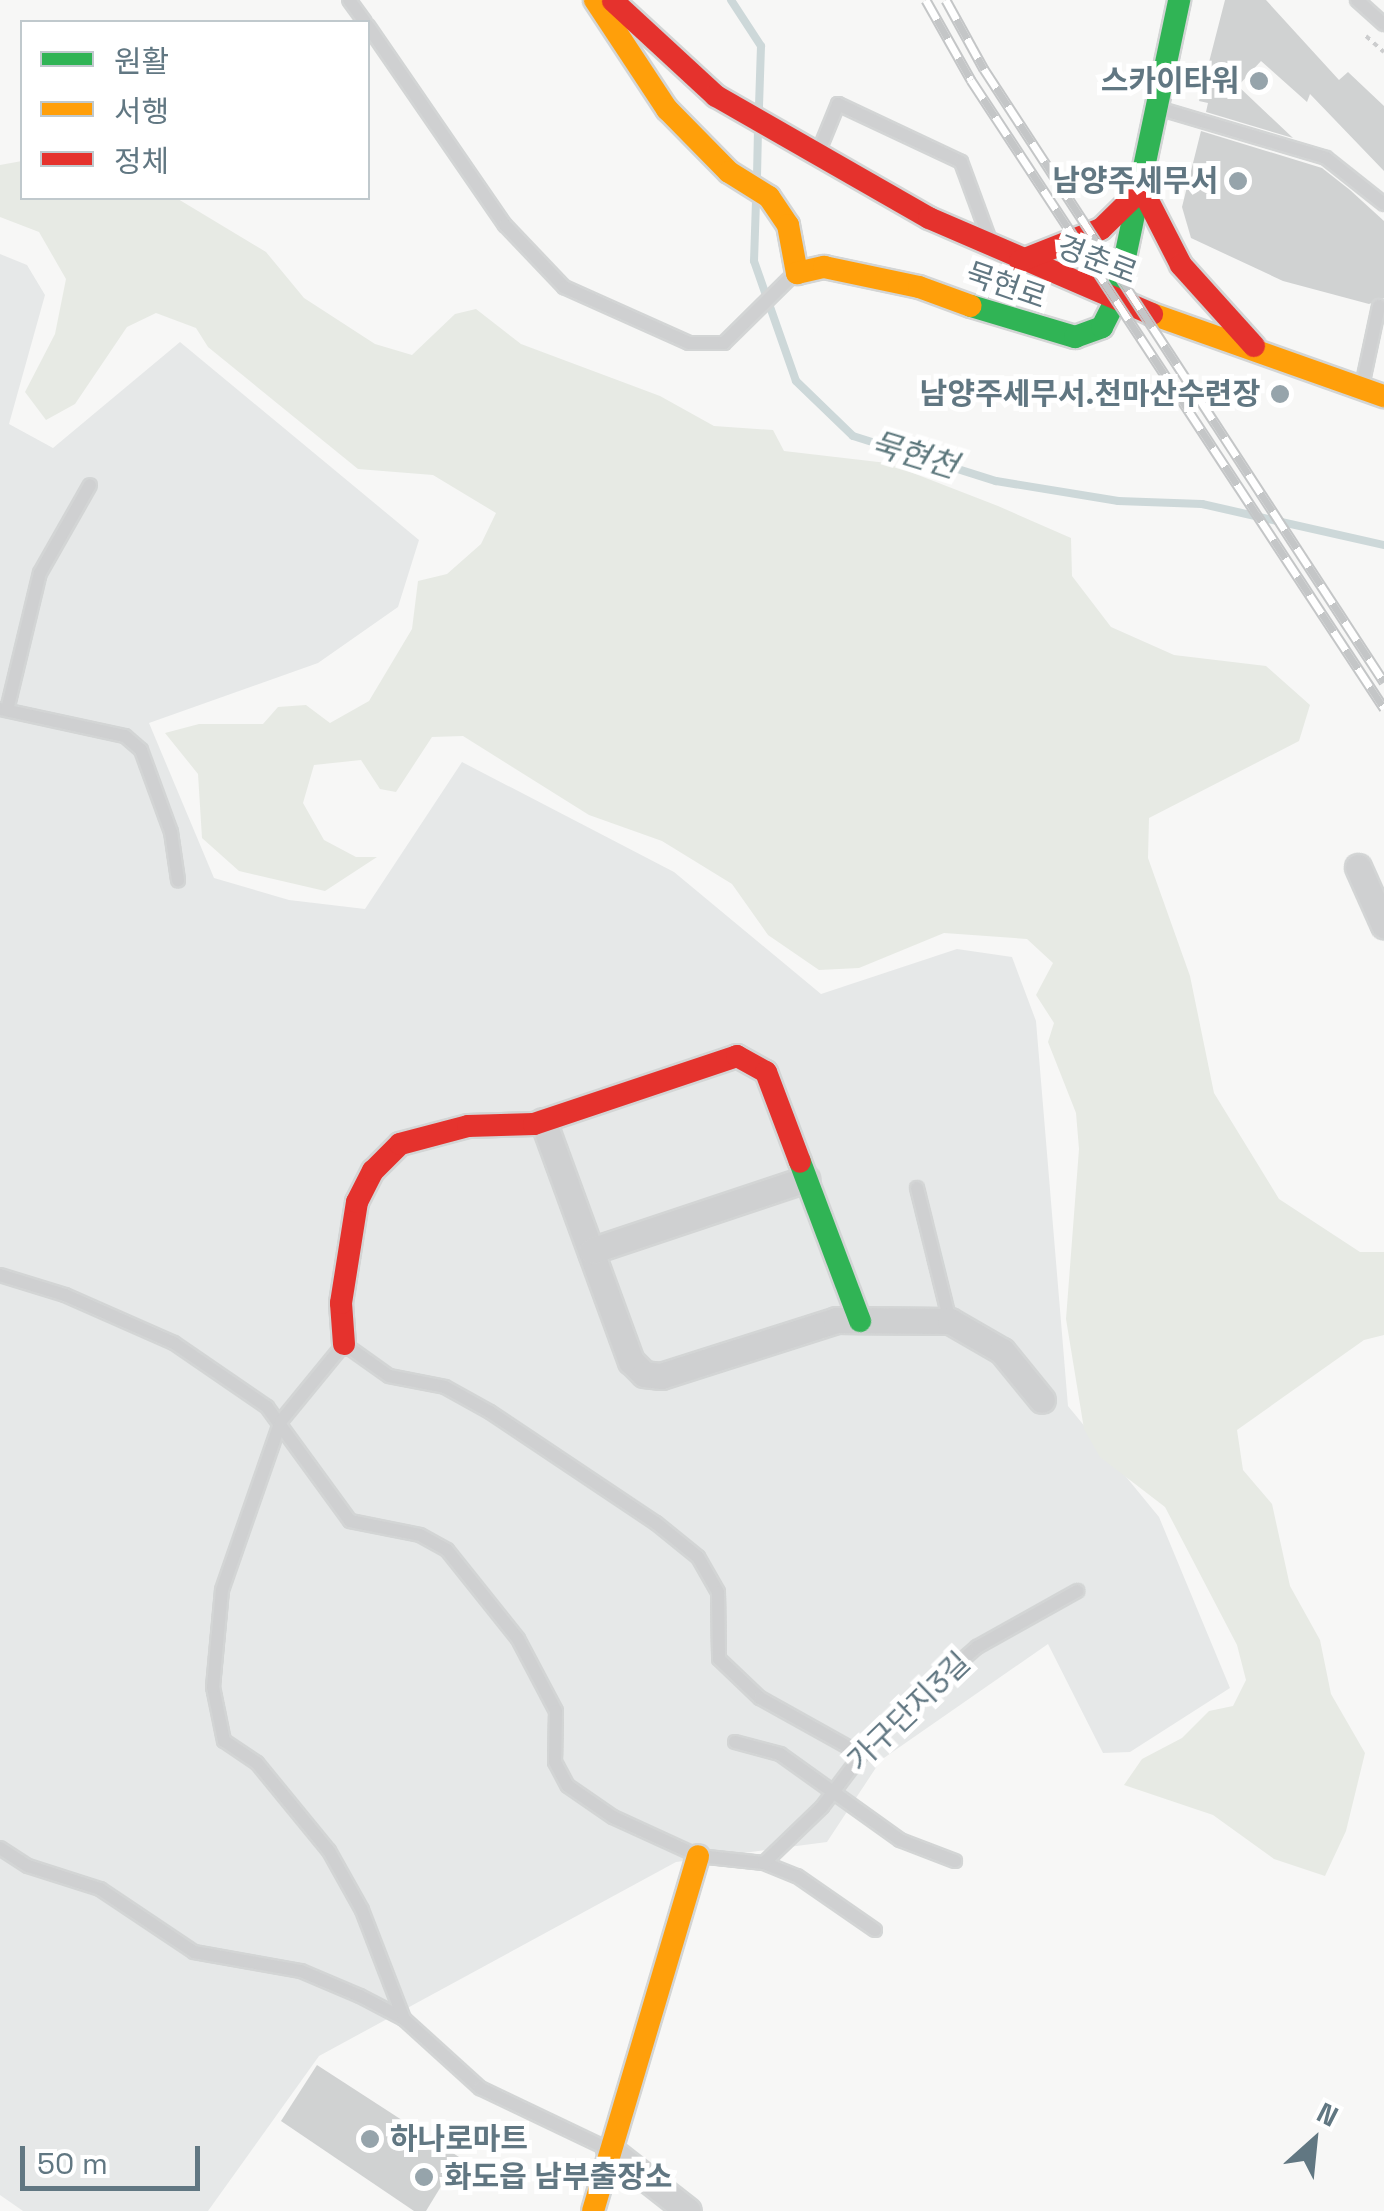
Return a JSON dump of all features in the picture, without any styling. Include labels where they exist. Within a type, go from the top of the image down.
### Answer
[{"type":"street","points":[[595,0],[667,109],[729,172],[769,197],[788,225],[787,279]]},
{"type":"street","name":"경춘로","points":[[612,0],[716,96],[993,250],[1116,300],[1384,396]]},
{"type":"street","points":[[1116,300],[1160,109],[1179,0]]},
{"type":"street","points":[[1020,261],[1101,228],[1142,189]]},
{"type":"street","points":[[1142,189],[1181,266],[1259,352]]},
{"type":"street","name":"묵현로","points":[[787,279],[824,266],[919,287],[1038,331],[1075,337],[1102,327],[1116,300]]},
{"type":"street","points":[[1358,868],[1384,925]]},
{"type":"street","points":[[344,1344],[339,1324],[345,1260],[357,1202],[372,1171],[400,1144],[468,1126],[543,1121],[737,1056],[754,1060],[766,1072],[860,1321]]},
{"type":"street","points":[[543,1121],[631,1361],[644,1374],[661,1376],[796,1329],[860,1321],[950,1320],[1002,1351],[1042,1400]]},
{"type":"street","points":[[590,1250],[806,1179]]},
{"type":"street","points":[[593,2211],[698,1856]]},
{"type":"street","points":[[610,2149],[688,2211]]},
{"type":"lane","points":[[1357,0],[1384,24]]},
{"type":"lane","points":[[370,30],[505,224],[564,287],[689,343],[724,343],[754,308],[787,279]]},
{"type":"lane","points":[[809,151],[838,104],[961,162],[993,250]]},
{"type":"lane","points":[[1160,109],[1326,158],[1384,204]]},
{"type":"lane","points":[[1361,388],[1379,306]]},
{"type":"lane","points":[[90,485],[40,572],[4,710],[125,736],[141,750],[171,832],[178,880]]},
{"type":"lane","points":[[917,1188],[950,1320]]},
{"type":"lane","points":[[0,1275],[64,1294],[174,1342],[280,1421],[350,1520],[420,1536],[466,1570],[518,1638],[556,1712],[555,1762],[568,1786],[613,1817],[698,1856],[764,1863],[797,1876],[875,1930]]},
{"type":"lane","points":[[404,2019],[362,1910],[329,1851],[257,1763],[224,1740],[214,1688],[222,1590],[280,1421],[344,1344],[389,1376],[445,1387],[490,1412],[670,1534],[698,1557],[718,1592],[720,1659],[760,1698],[859,1753]]},
{"type":"lane","name":"가구단지3길","points":[[764,1863],[834,1788],[859,1753],[977,1647],[1077,1590]]},
{"type":"lane","points":[[735,1742],[780,1754],[834,1788],[900,1840],[955,1862]]},
{"type":"lane","points":[[0,1848],[28,1866],[100,1889],[194,1952],[301,1970],[404,2019],[480,2088],[610,2149]]},
{"type":"shaded area","points":[[20,161],[20,200],[180,200],[266,252],[304,298],[375,344],[412,355],[455,314],[476,309],[521,344],[660,396],[714,426],[773,430],[784,451],[887,463],[998,506],[1071,538],[1072,576],[1111,627],[1174,655],[1266,666],[1310,705],[1299,741],[1149,818],[1148,858],[1190,976],[1214,1093],[1279,1199],[1360,1252],[1384,1252],[1384,1335],[1364,1340],[1237,1430],[1243,1470],[1272,1504],[1290,1586],[1320,1640],[1331,1694],[1365,1753],[1346,1831],[1325,1876],[1274,1859],[1213,1815],[1124,1785],[1142,1759],[1182,1738],[1209,1711],[1233,1706],[1246,1680],[1237,1645],[1165,1507],[1100,1457],[1084,1429],[1066,1319],[1079,1149],[1076,1113],[1048,1042],[1054,1023],[1036,995],[1053,963],[1027,939],[944,933],[859,968],[819,970],[768,935],[732,884],[662,841],[589,815],[463,736],[432,737],[396,792],[380,789],[361,760],[314,765],[303,803],[324,840],[356,857],[377,857],[325,891],[239,871],[202,838],[198,774],[165,733],[199,724],[263,724],[278,707],[306,705],[330,723],[369,701],[412,629],[418,581],[447,574],[481,544],[496,513],[433,475],[358,469],[208,347],[196,328],[156,313],[127,327],[75,404],[46,420],[25,392],[55,334],[66,279],[39,232],[0,217],[0,165]]},
{"type":"shaded area","points":[[0,254],[27,265],[45,295],[9,424],[53,448],[180,342],[419,540],[398,607],[318,663],[149,723],[214,878],[289,900],[365,909],[462,762],[674,872],[821,994],[957,949],[1012,957],[1036,1021],[1068,1406],[1159,1517],[1230,1688],[1130,1752],[1103,1753],[1048,1644],[881,1760],[827,1842],[676,1862],[319,2056],[208,2211],[23,2211],[0,2195]]},
{"type":"building","name":"스카이타워","points":[[1225,0],[1266,0],[1339,80],[1348,72],[1384,106],[1384,171],[1310,94],[1307,102],[1261,61],[1238,86],[1293,138],[1206,112],[1208,103],[1199,101]]},
{"type":"building","points":[[1201,131],[1322,168],[1384,221],[1384,298],[1369,304],[1283,281],[1191,238],[1182,207]]},
{"type":"building","name":"하나로마트","points":[[317,2065],[459,2157],[426,2211],[414,2211],[281,2121]]},
{"type":"waterway","name":"묵현천","points":[[731,0],[761,46],[759,107]]},
{"type":"waterway","name":"묵현천","points":[[757,177],[758,131]]},
{"type":"waterway","name":"묵현천","points":[[756,201],[754,261],[796,381],[853,436],[996,481],[1118,501],[1202,504],[1384,545]]},
{"type":"railway","points":[[926,0],[971,80],[1384,708]]},
{"type":"railway","points":[[946,0],[984,69],[1384,682]]},
{"type":"traffic: fast","points":[[971,306],[1075,337],[1102,327],[1116,300],[1179,0]]},
{"type":"traffic: fast","points":[[800,1162],[860,1321]]},
{"type":"traffic: slow","points":[[595,0],[667,109],[729,172],[769,197],[788,225],[797,273],[824,267],[919,287],[971,306]]},
{"type":"traffic: slow","points":[[1152,314],[1384,396]]},
{"type":"traffic: slow","points":[[593,2211],[698,1856]]},
{"type":"traffic: jam","points":[[613,1],[716,96],[929,218],[1152,314]]},
{"type":"traffic: jam","points":[[1142,189],[1181,265],[1254,346]]},
{"type":"traffic: jam","points":[[1020,261],[1101,229],[1142,189]]},
{"type":"traffic: jam","points":[[344,1344],[341,1303],[357,1202],[373,1171],[400,1144],[468,1126],[534,1124],[737,1056],[766,1072],[800,1162]]},
{"type":"place","name":"스카이타워","points":[[1259,81]]},
{"type":"place","name":"남양주세무서","points":[[1238,181]]},
{"type":"place","name":"남양주세무서.천마산수련장","points":[[1280,394]]},
{"type":"place","name":"하나로마트","points":[[370,2139]]},
{"type":"place","name":"화도읍 남부출장소","points":[[424,2177]]}]
